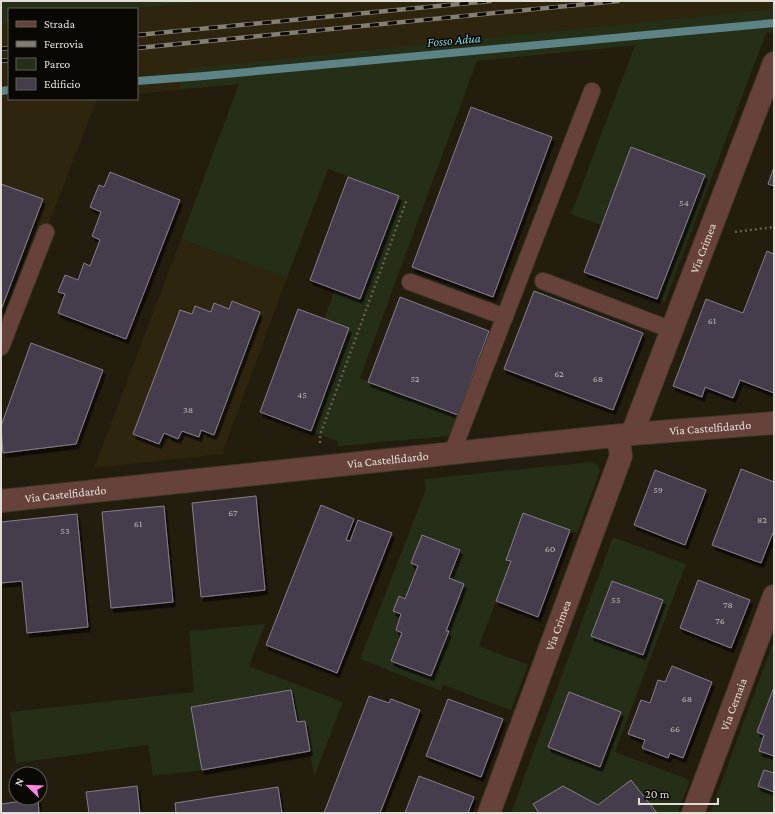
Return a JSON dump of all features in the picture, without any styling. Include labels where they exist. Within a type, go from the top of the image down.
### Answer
[{"type":"street","name":"Via Crimea","points":[[489,813],[621,456],[625,435],[672,330],[774,63]]},
{"type":"street","name":"Via Castelfidardo","points":[[1,501],[625,435],[774,423]]},
{"type":"street","name":"Via Cernaia","points":[[693,813],[774,596]]},
{"type":"lane","points":[[452,453],[592,91]]},
{"type":"lane","points":[[1,347],[46,232]]},
{"type":"lane","points":[[410,282],[505,317]]},
{"type":"lane","points":[[543,282],[672,330]]},
{"type":"path","points":[[319,467],[320,435],[407,198]]},
{"type":"path","points":[[708,235],[774,227]]},
{"type":"shaded area","points":[[192,1],[774,1],[774,32],[138,94],[138,8],[192,3]]},
{"type":"shaded area","points":[[8,23],[8,100],[97,100],[1,347],[1,24]]},
{"type":"shaded area","points":[[181,239],[287,278],[222,454],[94,468]]},
{"type":"green space","points":[[1,1],[192,1],[192,3],[138,8],[8,8],[8,23],[1,24]]},
{"type":"green space","points":[[774,9],[774,32],[766,33],[665,302],[657,299],[705,175],[631,147],[601,225],[571,214],[635,45],[477,61],[360,378],[458,415],[450,436],[339,446],[337,441],[311,431],[349,329],[324,319],[335,289],[360,298],[399,196],[328,169],[287,278],[181,239],[239,84],[181,89],[182,77],[192,68]]},
{"type":"green space","points":[[592,462],[598,465],[600,471],[577,533],[523,513],[506,559],[511,561],[479,646],[528,665],[511,710],[443,685],[441,691],[360,659],[426,489],[424,479]],"holes":[[[422,535],[460,550],[449,578],[446,631],[449,632],[431,676],[391,661],[402,633],[396,630],[401,614],[399,596],[405,599],[418,566],[411,563]]]},
{"type":"green space","points":[[613,537],[686,564],[615,752],[690,780],[678,813],[657,813],[598,805],[563,786],[533,804],[539,813],[511,813]],"holes":[[[612,581],[663,600],[643,655],[592,636]],[[569,692],[621,712],[600,767]]]},
{"type":"green space","points":[[265,624],[249,666],[343,702],[314,777],[305,721],[297,722],[192,707],[202,770],[153,776],[148,745],[16,763],[10,712],[194,692],[189,631]]},
{"type":"green space","points":[[774,640],[774,687],[757,732],[764,735],[759,751],[774,756],[774,773],[764,770],[759,786],[774,792],[774,813],[710,813]]},
{"type":"building","points":[[471,107],[552,137],[493,297],[412,267]]},
{"type":"building","points":[[631,147],[705,175],[657,299],[584,272]]},
{"type":"building","points":[[774,167],[774,186],[768,184]]},
{"type":"building","points":[[110,172],[180,200],[126,339],[58,313],[65,294],[58,292],[65,275],[78,280],[84,263],[90,266],[100,240],[92,236],[101,212],[90,207],[99,185],[104,187]]},
{"type":"building","points":[[348,177],[399,196],[360,299],[310,280]]},
{"type":"building","points":[[1,184],[43,199],[1,310]]},
{"type":"building","points":[[767,251],[774,254],[774,393],[740,380],[733,398],[705,387],[702,397],[673,386],[706,299],[743,313]]},
{"type":"building","points":[[534,291],[643,333],[613,410],[504,369]]},
{"type":"building","points":[[400,297],[489,331],[458,415],[368,382]]},
{"type":"building","points":[[232,301],[260,312],[214,435],[201,430],[199,437],[182,431],[178,439],[164,433],[159,444],[133,434],[180,310],[192,314],[195,306],[211,312],[214,303],[229,309]]},
{"type":"building","points":[[298,309],[349,328],[311,431],[260,412]]},
{"type":"building","points":[[31,343],[103,370],[76,444],[3,453],[1,426]]},
{"type":"building","points":[[741,469],[774,482],[774,530],[761,563],[712,545]]},
{"type":"building","points":[[655,470],[706,490],[685,545],[634,525]]},
{"type":"building","points":[[256,496],[265,590],[201,597],[192,503]]},
{"type":"building","points":[[321,505],[354,519],[346,540],[350,541],[358,520],[392,533],[337,673],[266,645]]},
{"type":"building","points":[[164,506],[173,602],[111,608],[102,512]]},
{"type":"building","points":[[523,513],[570,530],[538,617],[496,601],[511,561],[506,560]]},
{"type":"building","points":[[77,514],[88,627],[27,633],[22,581],[1,583],[1,522]]},
{"type":"building","points":[[422,535],[460,550],[449,578],[464,584],[446,631],[449,631],[431,676],[391,661],[402,633],[396,630],[401,614],[393,611],[399,596],[405,599],[418,566],[411,563]]},
{"type":"building","points":[[698,580],[750,600],[731,648],[680,628]]},
{"type":"building","points":[[612,581],[663,600],[643,655],[591,636]]},
{"type":"building","points":[[672,666],[712,682],[683,758],[670,753],[668,758],[642,748],[645,740],[628,734],[641,700],[650,703],[658,680],[665,682]]},
{"type":"building","points":[[774,687],[774,756],[759,751],[764,735],[757,732]]},
{"type":"building","points":[[291,690],[297,722],[305,721],[310,751],[202,770],[191,707]]},
{"type":"building","points":[[569,692],[621,712],[600,767],[548,747]]},
{"type":"building","points":[[369,696],[389,703],[391,699],[420,710],[380,813],[324,813]]},
{"type":"building","points":[[448,699],[503,719],[481,777],[426,756]]},
{"type":"building","points":[[764,770],[774,773],[774,792],[758,786]]},
{"type":"building","points":[[419,776],[474,797],[468,813],[405,813]]},
{"type":"building","points":[[631,780],[657,813],[539,813],[533,804],[563,786],[598,805]]},
{"type":"building","points":[[137,786],[140,813],[89,813],[86,792]]},
{"type":"building","points":[[278,787],[282,813],[176,813],[175,803]]},
{"type":"building","points":[[8,803],[8,806],[38,806],[39,813],[1,813],[1,804]]},
{"type":"waterway","name":"Fosso Adua","points":[[138,81],[774,23]]},
{"type":"waterway","name":"Fosso Adua","points":[[1,91],[8,90]]},
{"type":"railway","points":[[138,35],[490,1]]},
{"type":"railway","points":[[138,48],[618,1]]},
{"type":"railway","points":[[1,49],[8,48]]},
{"type":"railway","points":[[1,61],[8,60]]}]
